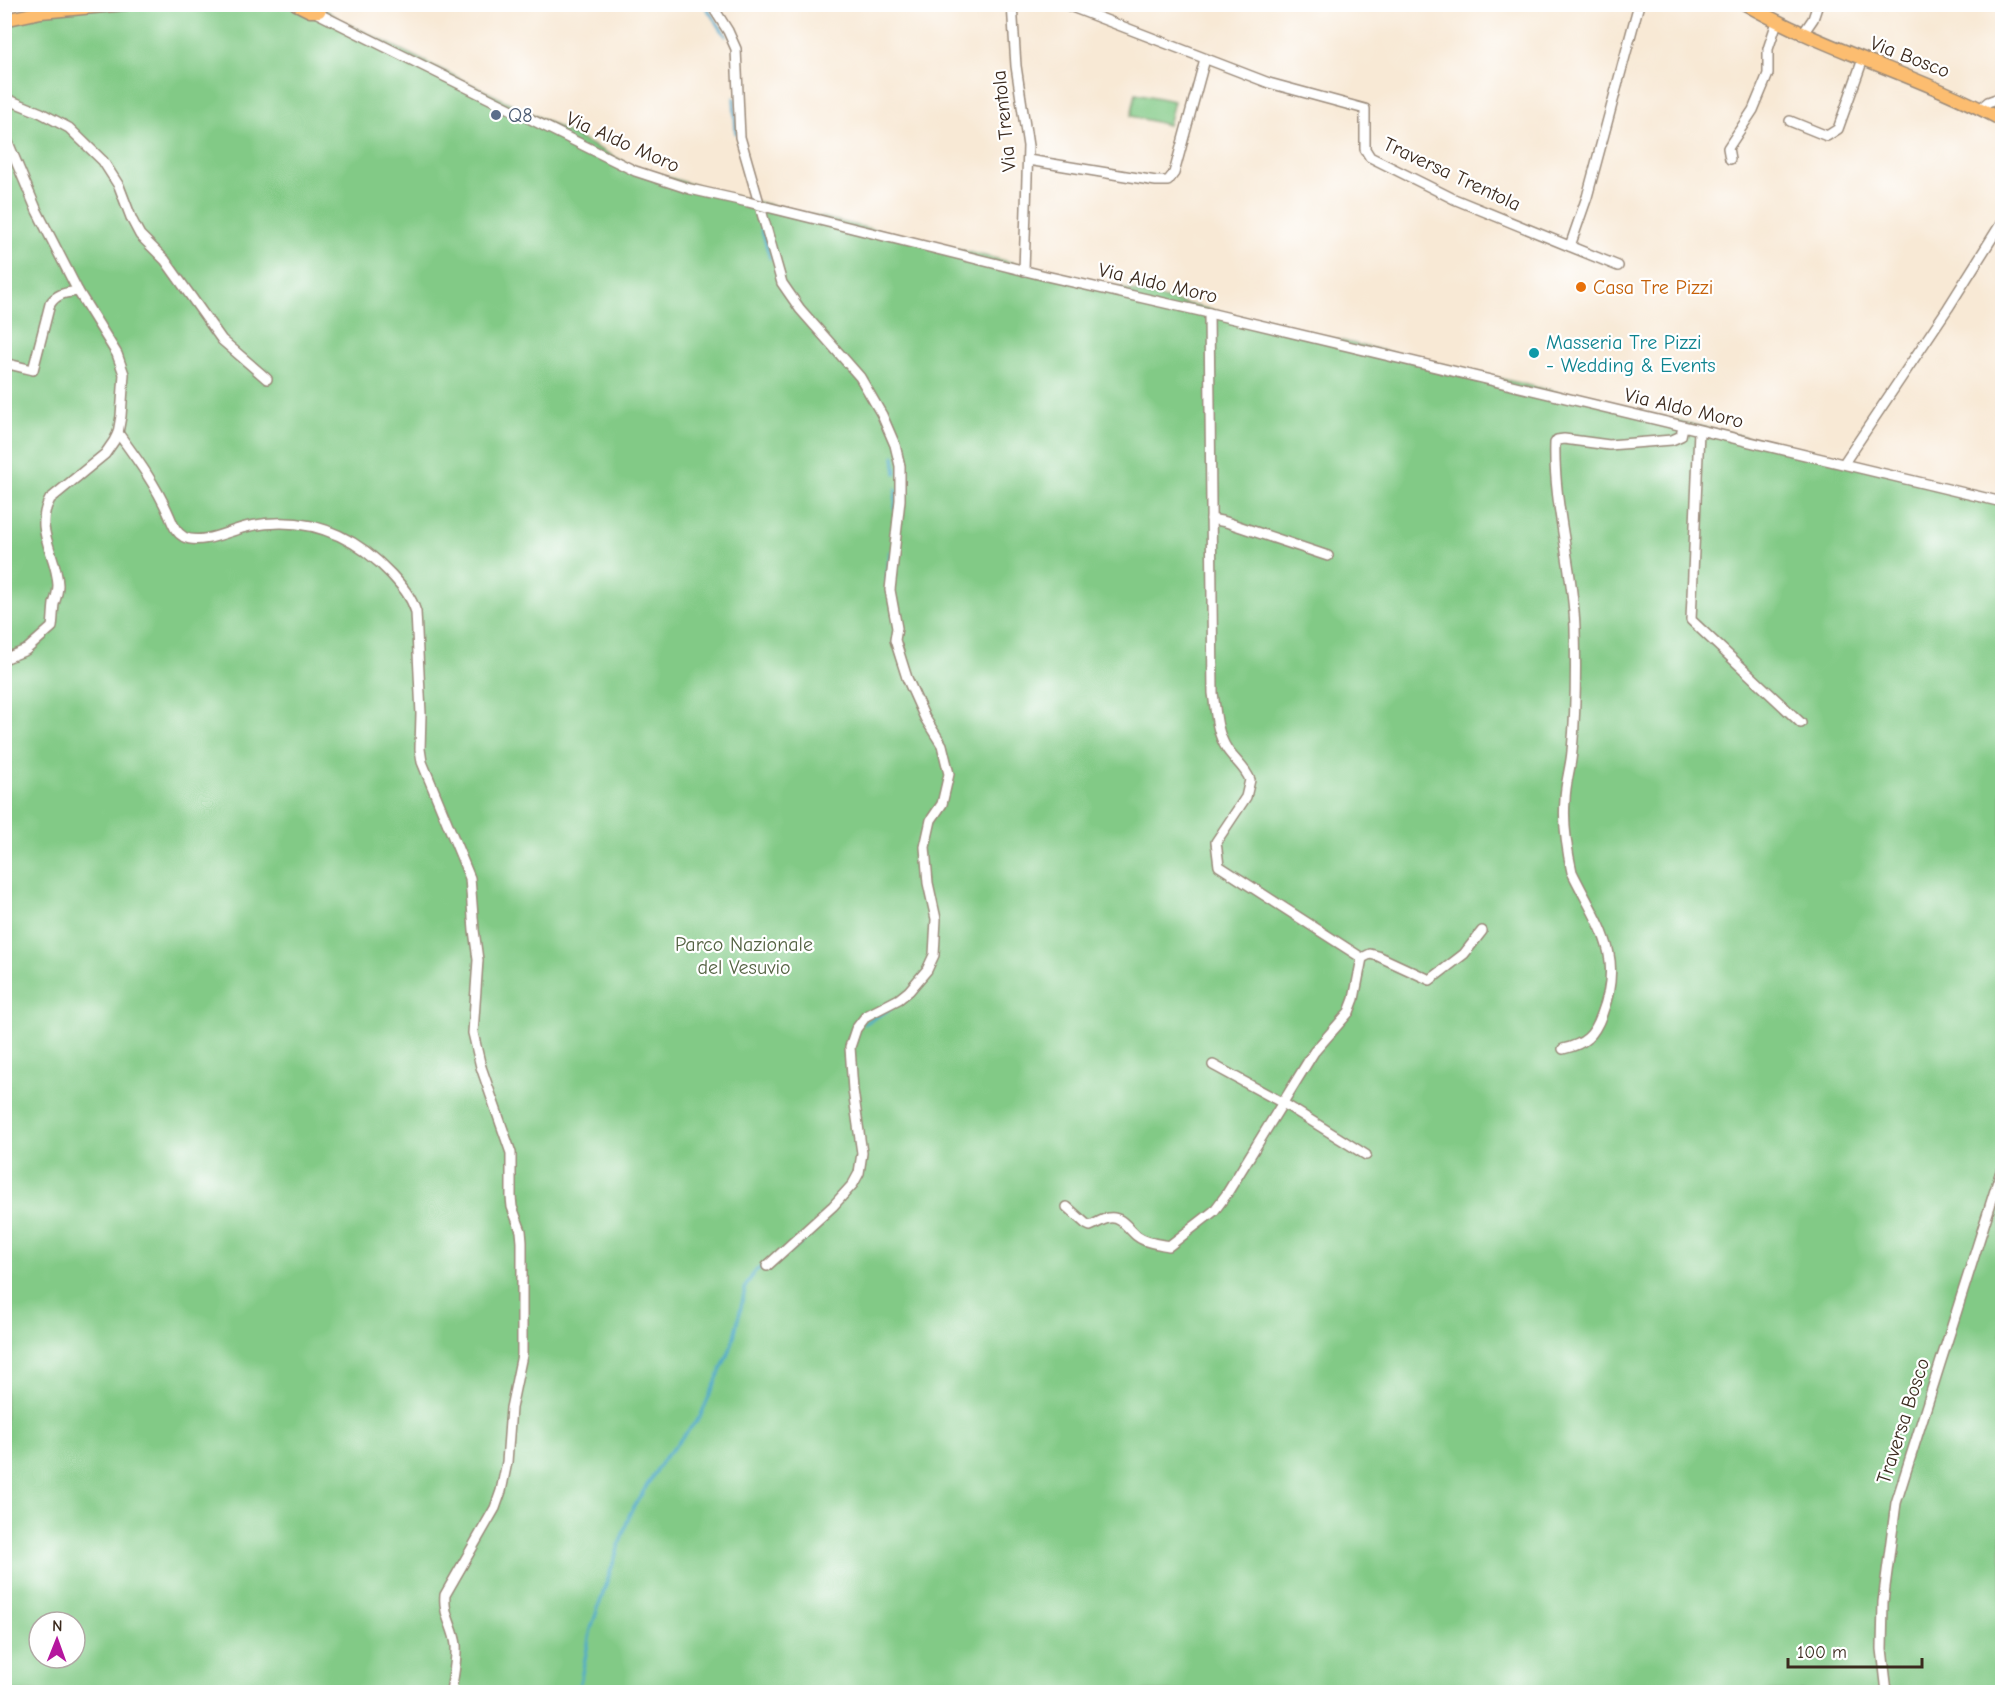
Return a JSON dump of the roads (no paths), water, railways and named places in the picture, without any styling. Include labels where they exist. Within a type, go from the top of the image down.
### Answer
[{"type":"main road","points":[[4,20],[41,12],[126,4]]},
{"type":"main road","points":[[296,4],[321,7]]},
{"type":"main road","name":"Via Bosco","points":[[1745,4],[1802,34],[1926,82],[2002,120]]},
{"type":"street","points":[[711,4],[736,49],[740,137],[782,283],[800,309],[860,377],[896,445],[900,466],[900,500],[890,590],[897,628],[895,640],[907,678],[942,745],[949,774],[942,804],[931,820],[925,847],[928,883],[936,919],[934,955],[927,970],[909,991],[899,999],[866,1016],[856,1029],[850,1047],[852,1090],[862,1153],[859,1173],[853,1184],[833,1206],[767,1266]]},
{"type":"street","name":"Via Trentola","points":[[1012,4],[1016,66],[1028,146],[1024,271]]},
{"type":"street","name":"Traversa Trentola","points":[[1064,4],[1269,84],[1365,109],[1365,149],[1370,157],[1454,199],[1618,267]]},
{"type":"street","points":[[1570,246],[1587,197],[1639,4]]},
{"type":"street","points":[[1802,34],[1818,4]]},
{"type":"street","name":"Via Aldo Moro","points":[[321,7],[335,21],[635,171],[690,189],[1024,271],[2002,502]]},
{"type":"street","points":[[1730,159],[1728,148],[1753,110],[1768,74],[1768,50],[1777,22]]},
{"type":"street","points":[[1028,160],[1156,182],[1168,181],[1174,173],[1205,59]]},
{"type":"street","points":[[1790,121],[1827,136],[1838,129],[1863,59]]},
{"type":"street","points":[[1981,108],[1988,102],[2002,97]]},
{"type":"street","points":[[4,98],[41,113],[69,128],[103,160],[119,186],[140,235],[165,260],[222,340],[267,379]]},
{"type":"street","points":[[4,133],[37,211],[78,291],[117,354],[124,374],[123,402],[118,433],[105,453],[50,499],[45,508],[44,534],[58,585],[52,627],[26,650],[4,659]]},
{"type":"street","points":[[1844,463],[1948,308],[2002,222]]},
{"type":"street","points":[[4,363],[33,370],[50,304],[54,297],[78,291]]},
{"type":"street","points":[[1209,313],[1214,693],[1217,729],[1227,750],[1243,766],[1250,780],[1250,790],[1216,842],[1219,866],[1362,958]]},
{"type":"street","points":[[1563,1049],[1580,1045],[1599,1023],[1609,994],[1612,970],[1608,945],[1572,872],[1569,860],[1565,800],[1574,722],[1575,626],[1569,562],[1554,470],[1555,443],[1557,440],[1564,439],[1609,445],[1671,440],[1681,436],[1683,427]]},
{"type":"street","points":[[1699,431],[1691,620],[1801,723]]},
{"type":"street","points":[[118,433],[160,496],[173,525],[186,538],[217,537],[251,526],[298,523],[312,526],[352,541],[369,554],[411,597],[416,612],[421,755],[470,878],[478,960],[473,1033],[481,1067],[511,1153],[511,1197],[522,1242],[522,1355],[511,1408],[507,1462],[501,1491],[495,1508],[445,1595],[445,1612],[456,1647],[451,1692]]},
{"type":"street","points":[[1211,519],[1328,556]]},
{"type":"street","points":[[1362,958],[1370,954],[1378,956],[1430,980],[1464,954],[1482,931]]},
{"type":"street","points":[[1067,1206],[1090,1226],[1109,1218],[1116,1219],[1124,1223],[1137,1237],[1151,1243],[1169,1246],[1214,1210],[1314,1052],[1349,1012],[1356,992],[1362,958]]},
{"type":"street","points":[[1213,1065],[1283,1103],[1366,1155]]},
{"type":"street","name":"Traversa Bosco","points":[[1887,1692],[1882,1649],[1883,1602],[1896,1503],[2002,1168]]},
{"type":"waterway","points":[[704,4],[726,36]]},
{"type":"waterway","points":[[734,98],[736,133]]},
{"type":"waterway","points":[[755,206],[770,258]]},
{"type":"waterway","points":[[894,456],[896,474]]},
{"type":"waterway","points":[[895,510],[896,489]]},
{"type":"waterway","points":[[887,581],[890,552]]},
{"type":"waterway","points":[[912,993],[924,980]]},
{"type":"waterway","points":[[864,1024],[890,1009]]},
{"type":"waterway","points":[[790,1251],[816,1227]]},
{"type":"waterway","points":[[580,1683],[591,1629],[630,1513],[662,1461],[700,1417],[732,1345],[746,1286],[755,1271],[766,1265]]},
{"type":"place","name":"Q8","points":[[496,115]]},
{"type":"place","name":"Casa Tre Pizzi","points":[[1581,287]]},
{"type":"place","name":"Masseria Tre Pizzi - Wedding & Events","points":[[1534,353]]},
{"type":"park label","name":"Parco Nazionale del Vesuvio","points":[[744,956]]}]
